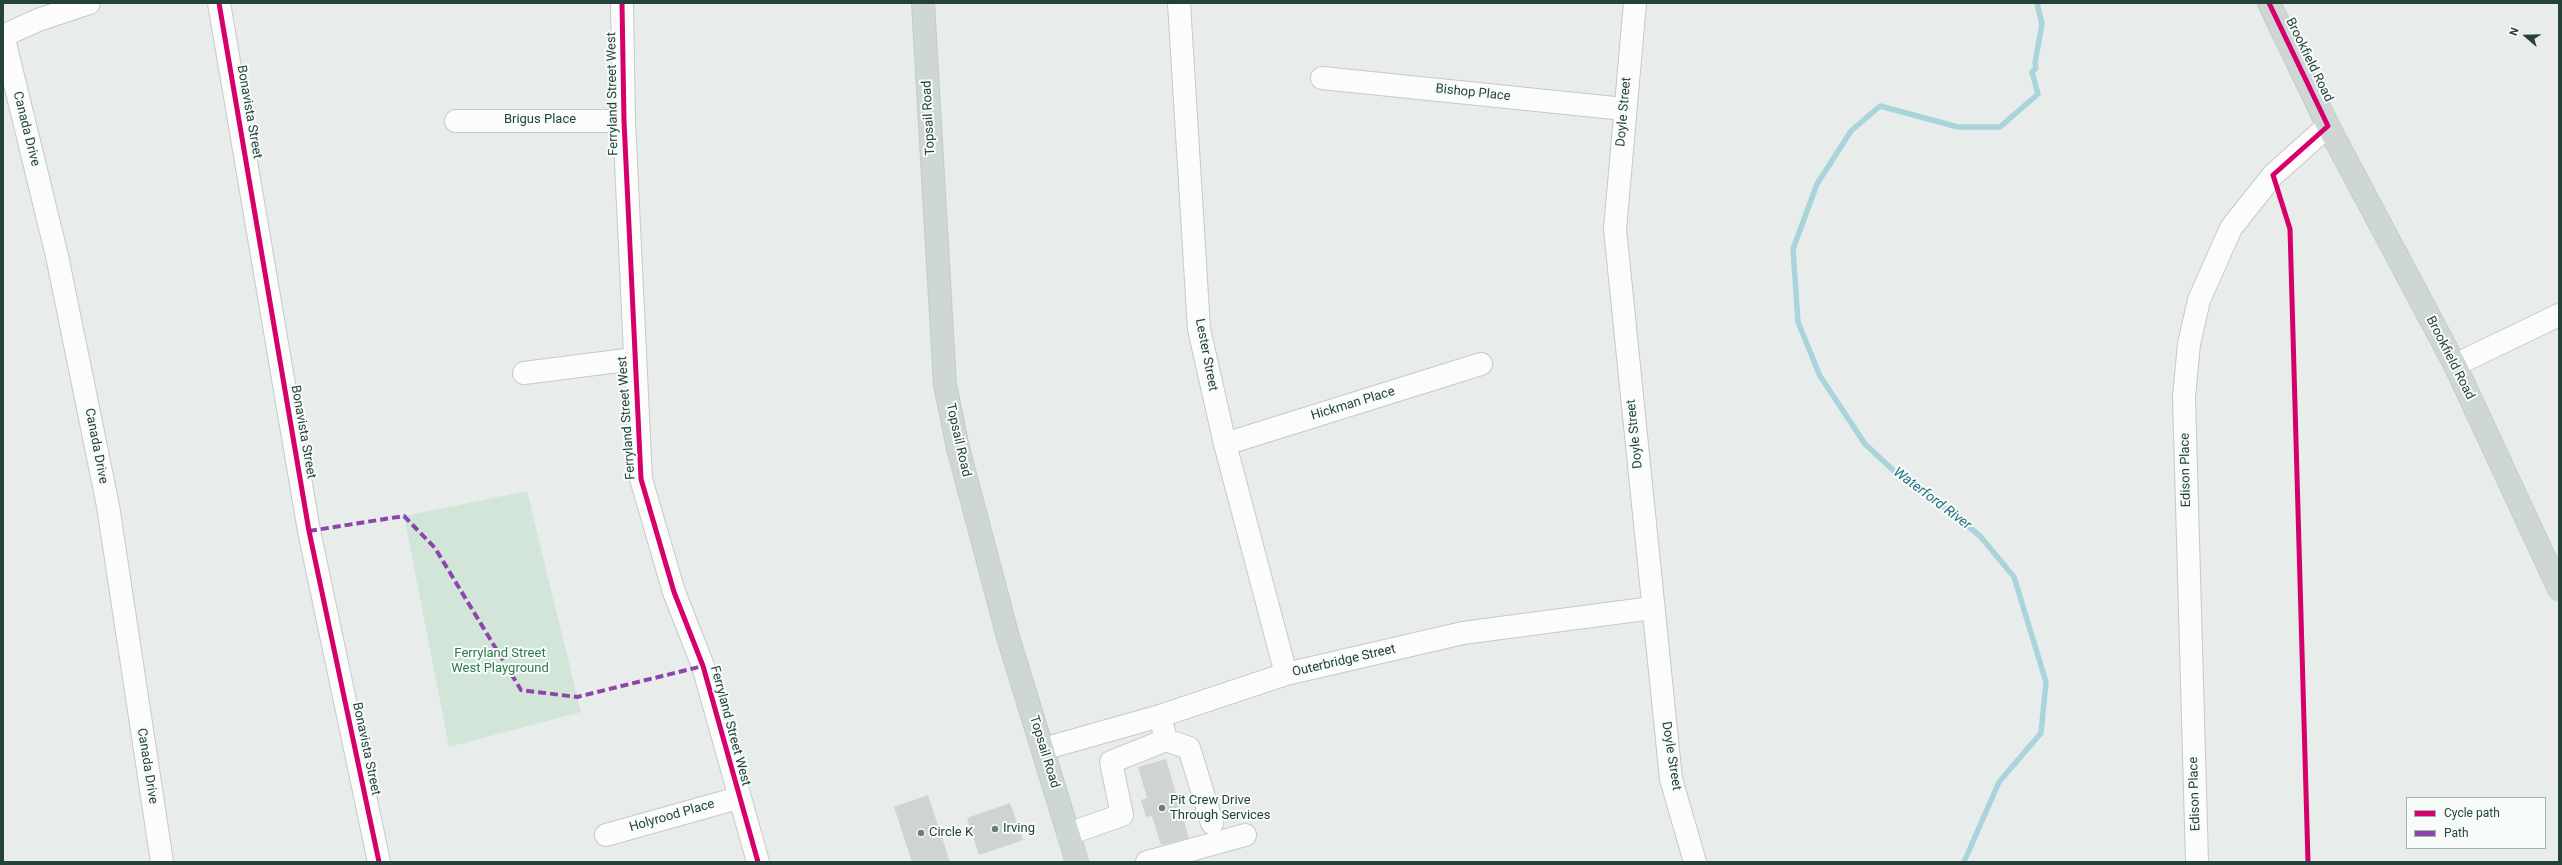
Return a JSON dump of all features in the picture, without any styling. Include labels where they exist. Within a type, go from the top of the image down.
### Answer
[{"type":"main road","name":"Topsail Road","points":[[923,3],[945,385],[958,448],[1008,637],[1077,862]]},
{"type":"main road","name":"Brookfield Road","points":[[2269,3],[2328,126],[2455,365],[2559,589]]},
{"type":"street","points":[[3,35],[38,20],[89,3]]},
{"type":"street","name":"Bonavista Street","points":[[219,3],[308,523],[379,862]]},
{"type":"street","name":"Ferryland Street West","points":[[622,3],[624,121],[634,359],[641,479],[674,592],[703,666],[738,798],[758,862]]},
{"type":"street","name":"Lester Street","points":[[1179,3],[1199,329],[1225,444],[1286,674]]},
{"type":"street","name":"Doyle Street","points":[[1635,3],[1624,109],[1615,229],[1652,608],[1671,778],[1695,862]]},
{"type":"street","name":"Canada Drive","points":[[3,35],[57,256],[108,506],[162,862]]},
{"type":"street","name":"Bishop Place","points":[[1322,78],[1624,109]]},
{"type":"street","name":"Brigus Place","points":[[456,121],[624,121]]},
{"type":"street","name":"Edison Place","points":[[2197,862],[2184,404],[2189,344],[2199,300],[2231,228],[2273,175],[2328,126]]},
{"type":"street","points":[[2455,365],[2559,315]]},
{"type":"street","points":[[524,372],[634,359]]},
{"type":"street","name":"Hickman Place","points":[[1225,444],[1481,364]]},
{"type":"street","name":"Outerbridge Street","points":[[1043,749],[1160,716],[1286,674],[1463,633],[1652,608]]},
{"type":"street","points":[[1160,716],[1166,740]]},
{"type":"street","points":[[1068,834],[1122,815],[1111,762],[1166,740],[1189,748],[1212,823]]},
{"type":"street","name":"Holyrood Place","points":[[606,835],[738,798]]},
{"type":"street","points":[[1147,862],[1246,835]]},
{"type":"green space","name":"Ferryland Street West Playground","points":[[527,491],[581,712],[449,747],[404,516]]},
{"type":"building","name":"Pit Crew Drive Through Services","points":[[1166,759],[1189,838],[1161,845],[1152,816],[1146,817],[1141,800],[1147,798],[1138,767]]},
{"type":"building","name":"Circle K","points":[[928,795],[950,862],[912,862],[894,807]]},
{"type":"building","name":"Irving","points":[[1010,803],[1023,840],[979,855],[967,818]]},
{"type":"waterway","name":"Waterford River","points":[[1964,862],[1999,782],[2041,733],[2046,682],[2014,577],[1980,536],[1948,510],[1907,483],[1865,444],[1820,376],[1798,322],[1793,249],[1817,184],[1851,131],[1880,106],[1958,127],[2000,127],[2038,94],[2032,72],[2036,68],[2035,63],[2042,24],[2037,3]]},
{"type":"marked path","points":[[309,531],[404,516],[435,548],[521,690],[577,697],[703,666]]},
{"type":"cycle path","points":[[219,3],[309,531],[379,862]]},
{"type":"cycle path","points":[[622,3],[624,121],[641,479],[674,592],[703,666],[758,862]]},
{"type":"cycle path","points":[[2269,3],[2328,126],[2273,175],[2290,229],[2308,862]]},
{"type":"place","name":"Pit Crew Drive Through Services","points":[[1162,808]]},
{"type":"place","name":"Irving","points":[[995,829]]},
{"type":"place","name":"Circle K","points":[[921,833]]}]
